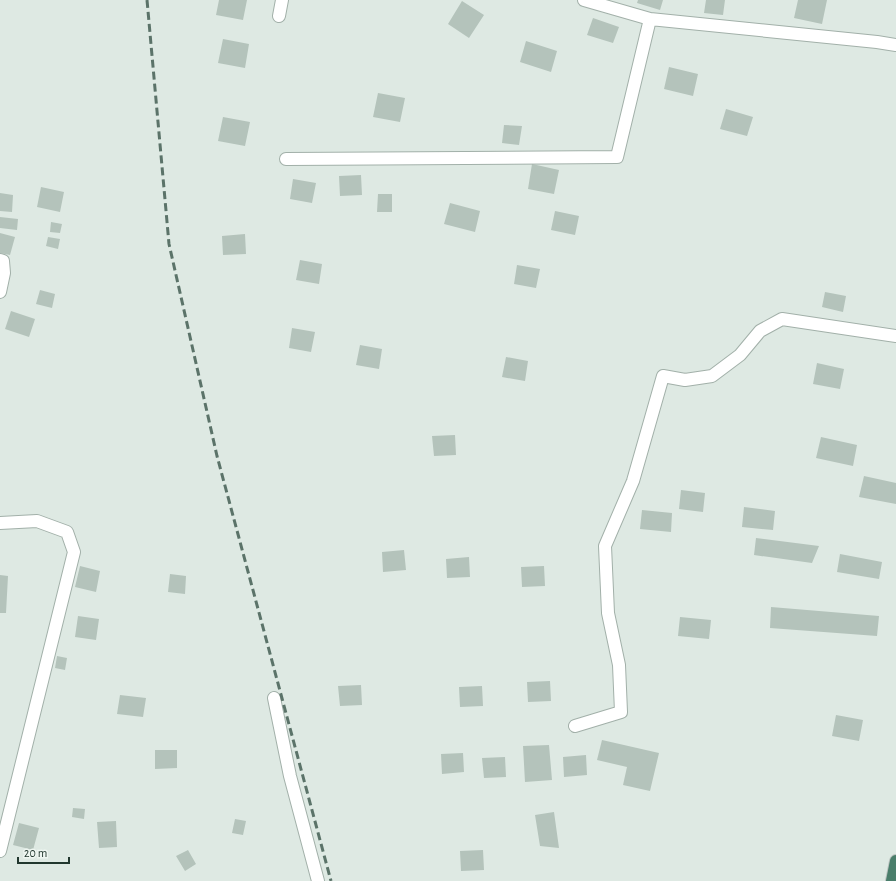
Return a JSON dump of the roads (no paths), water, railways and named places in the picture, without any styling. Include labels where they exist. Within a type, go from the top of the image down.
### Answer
[{"type":"highway","points":[[892,881],[896,861]]},
{"type":"street","points":[[279,16],[282,0]]},
{"type":"street","points":[[584,0],[650,19],[896,45]]},
{"type":"street","points":[[286,159],[617,157],[650,19]]},
{"type":"street","points":[[0,260],[2,260],[4,273],[0,292]]},
{"type":"street","points":[[575,726],[621,712],[619,665],[608,613],[605,546],[633,481],[663,376],[686,380],[712,376],[740,355],[760,330],[782,319],[896,336]]},
{"type":"street","points":[[0,523],[37,521],[66,532],[74,552],[0,851]]},
{"type":"street","points":[[274,698],[290,776],[318,881]]},
{"type":"railway","points":[[147,0],[169,244],[217,456],[331,881]]}]
